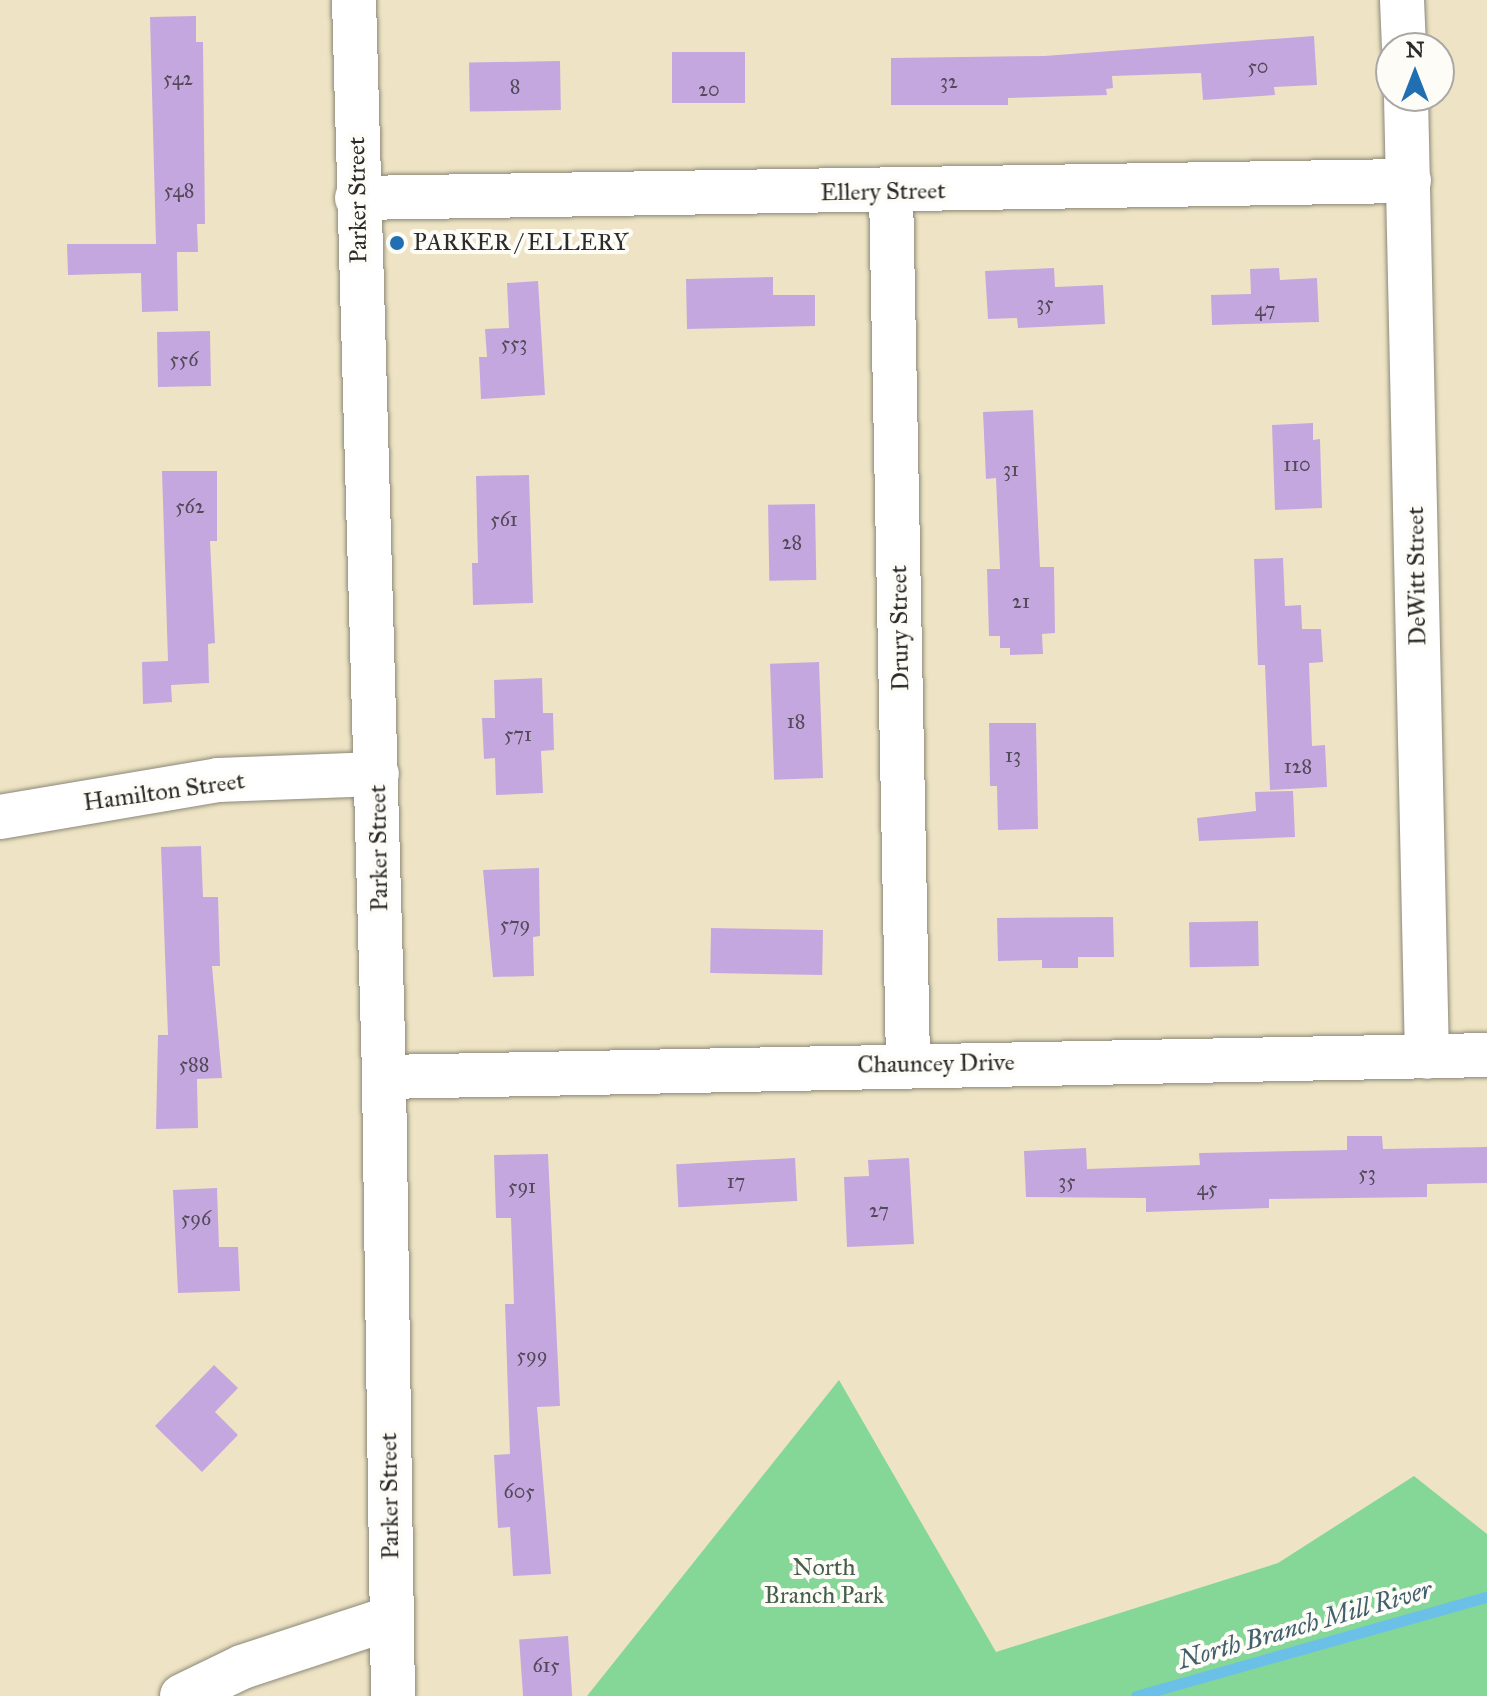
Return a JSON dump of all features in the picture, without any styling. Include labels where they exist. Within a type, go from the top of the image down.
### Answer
[{"type":"street","name":"Parker Street","points":[[354,0],[357,198],[384,1077],[393,1696]]},
{"type":"street","points":[[1402,0],[1403,32]]},
{"type":"street","name":"DeWitt Street","points":[[1407,112],[1427,1057]]},
{"type":"street","name":"Ellery Street","points":[[357,198],[891,192],[1409,181]]},
{"type":"street","name":"Drury Street","points":[[891,192],[908,1064]]},
{"type":"street","name":"Hamilton Street","points":[[0,817],[218,780],[377,774]]},
{"type":"street","name":"Chauncey Drive","points":[[384,1077],[908,1064],[1487,1055]]},
{"type":"street","points":[[182,1696],[242,1667],[391,1618]]},
{"type":"green space","name":"North Branch Park","points":[[839,1380],[996,1652],[1278,1563],[1414,1476],[1487,1534],[1487,1696],[587,1696]]},
{"type":"building","points":[[196,16],[196,42],[203,42],[205,224],[197,224],[198,252],[177,252],[178,311],[142,312],[141,273],[68,275],[67,244],[156,244],[150,17]]},
{"type":"building","points":[[1314,36],[1317,85],[1274,87],[1275,95],[1203,100],[1201,73],[1112,76],[1113,88],[1106,89],[1107,95],[1008,98],[1008,105],[891,105],[891,58],[1044,56]]},
{"type":"building","points":[[672,52],[745,52],[745,103],[672,103]]},
{"type":"building","points":[[560,61],[561,110],[470,112],[469,63]]},
{"type":"building","points":[[1054,268],[1055,287],[1103,285],[1105,324],[1018,328],[1017,318],[988,319],[985,271]]},
{"type":"building","points":[[1279,268],[1280,280],[1317,278],[1319,322],[1212,325],[1211,295],[1251,294],[1250,269]]},
{"type":"building","points":[[773,277],[773,295],[815,295],[815,326],[687,329],[686,279]]},
{"type":"building","points":[[538,281],[545,395],[481,399],[479,357],[487,357],[485,329],[509,328],[507,283]]},
{"type":"building","points":[[210,331],[211,386],[158,387],[157,332]]},
{"type":"building","points":[[1033,410],[1040,567],[1054,567],[1055,633],[1042,634],[1043,654],[1010,655],[1010,648],[1000,648],[1000,636],[989,636],[987,569],[1000,569],[996,478],[986,479],[983,412]]},
{"type":"building","points":[[1313,423],[1313,440],[1320,439],[1322,508],[1275,510],[1272,425]]},
{"type":"building","points":[[162,471],[217,471],[217,541],[210,541],[215,643],[208,644],[209,683],[171,685],[172,702],[143,704],[142,662],[168,661]]},
{"type":"building","points":[[529,475],[533,603],[473,605],[472,563],[478,563],[476,476]]},
{"type":"building","points":[[815,504],[816,580],[769,581],[768,505]]},
{"type":"building","points":[[1283,558],[1285,606],[1301,605],[1302,629],[1321,629],[1323,662],[1309,663],[1312,746],[1325,745],[1327,787],[1270,790],[1265,665],[1258,665],[1254,559]]},
{"type":"building","points":[[819,662],[823,778],[774,780],[770,664]]},
{"type":"building","points":[[542,678],[543,713],[553,713],[554,750],[541,751],[543,793],[496,795],[495,758],[484,759],[482,718],[495,718],[494,680]]},
{"type":"building","points":[[989,723],[1036,723],[1038,829],[998,830],[997,786],[990,786]]},
{"type":"building","points":[[1293,791],[1295,837],[1199,841],[1197,818],[1256,811],[1255,792]]},
{"type":"building","points":[[201,846],[203,897],[218,897],[220,966],[212,966],[222,1078],[197,1079],[198,1128],[156,1129],[158,1035],[168,1035],[161,847]]},
{"type":"building","points":[[539,868],[540,936],[533,937],[534,976],[493,977],[483,870]]},
{"type":"building","points":[[1113,917],[1114,957],[1078,957],[1078,968],[1042,968],[1042,960],[998,961],[997,918]]},
{"type":"building","points":[[1258,921],[1259,966],[1190,967],[1189,922]]},
{"type":"building","points":[[711,928],[823,930],[822,975],[710,973]]},
{"type":"building","points":[[1347,1136],[1382,1136],[1383,1149],[1487,1147],[1487,1183],[1427,1184],[1427,1197],[1269,1199],[1269,1208],[1146,1212],[1146,1198],[1026,1197],[1024,1151],[1086,1148],[1087,1169],[1200,1165],[1199,1153],[1347,1150]]},
{"type":"building","points":[[548,1154],[560,1406],[537,1407],[551,1574],[513,1576],[510,1527],[498,1528],[494,1455],[510,1454],[505,1304],[514,1304],[511,1218],[496,1218],[494,1155]]},
{"type":"building","points":[[795,1158],[797,1201],[678,1207],[676,1164]]},
{"type":"building","points":[[909,1158],[914,1244],[847,1247],[844,1177],[869,1176],[868,1160]]},
{"type":"building","points":[[217,1188],[219,1247],[238,1247],[240,1291],[178,1293],[173,1190]]},
{"type":"building","points":[[214,1365],[238,1388],[215,1412],[238,1435],[202,1472],[155,1426]]},
{"type":"building","points":[[568,1636],[572,1696],[523,1696],[519,1639]]},
{"type":"waterway","name":"North Branch Mill River","points":[[1136,1696],[1487,1597]]},
{"type":"place","name":"PARKER / ELLERY","points":[[397,243]]}]
